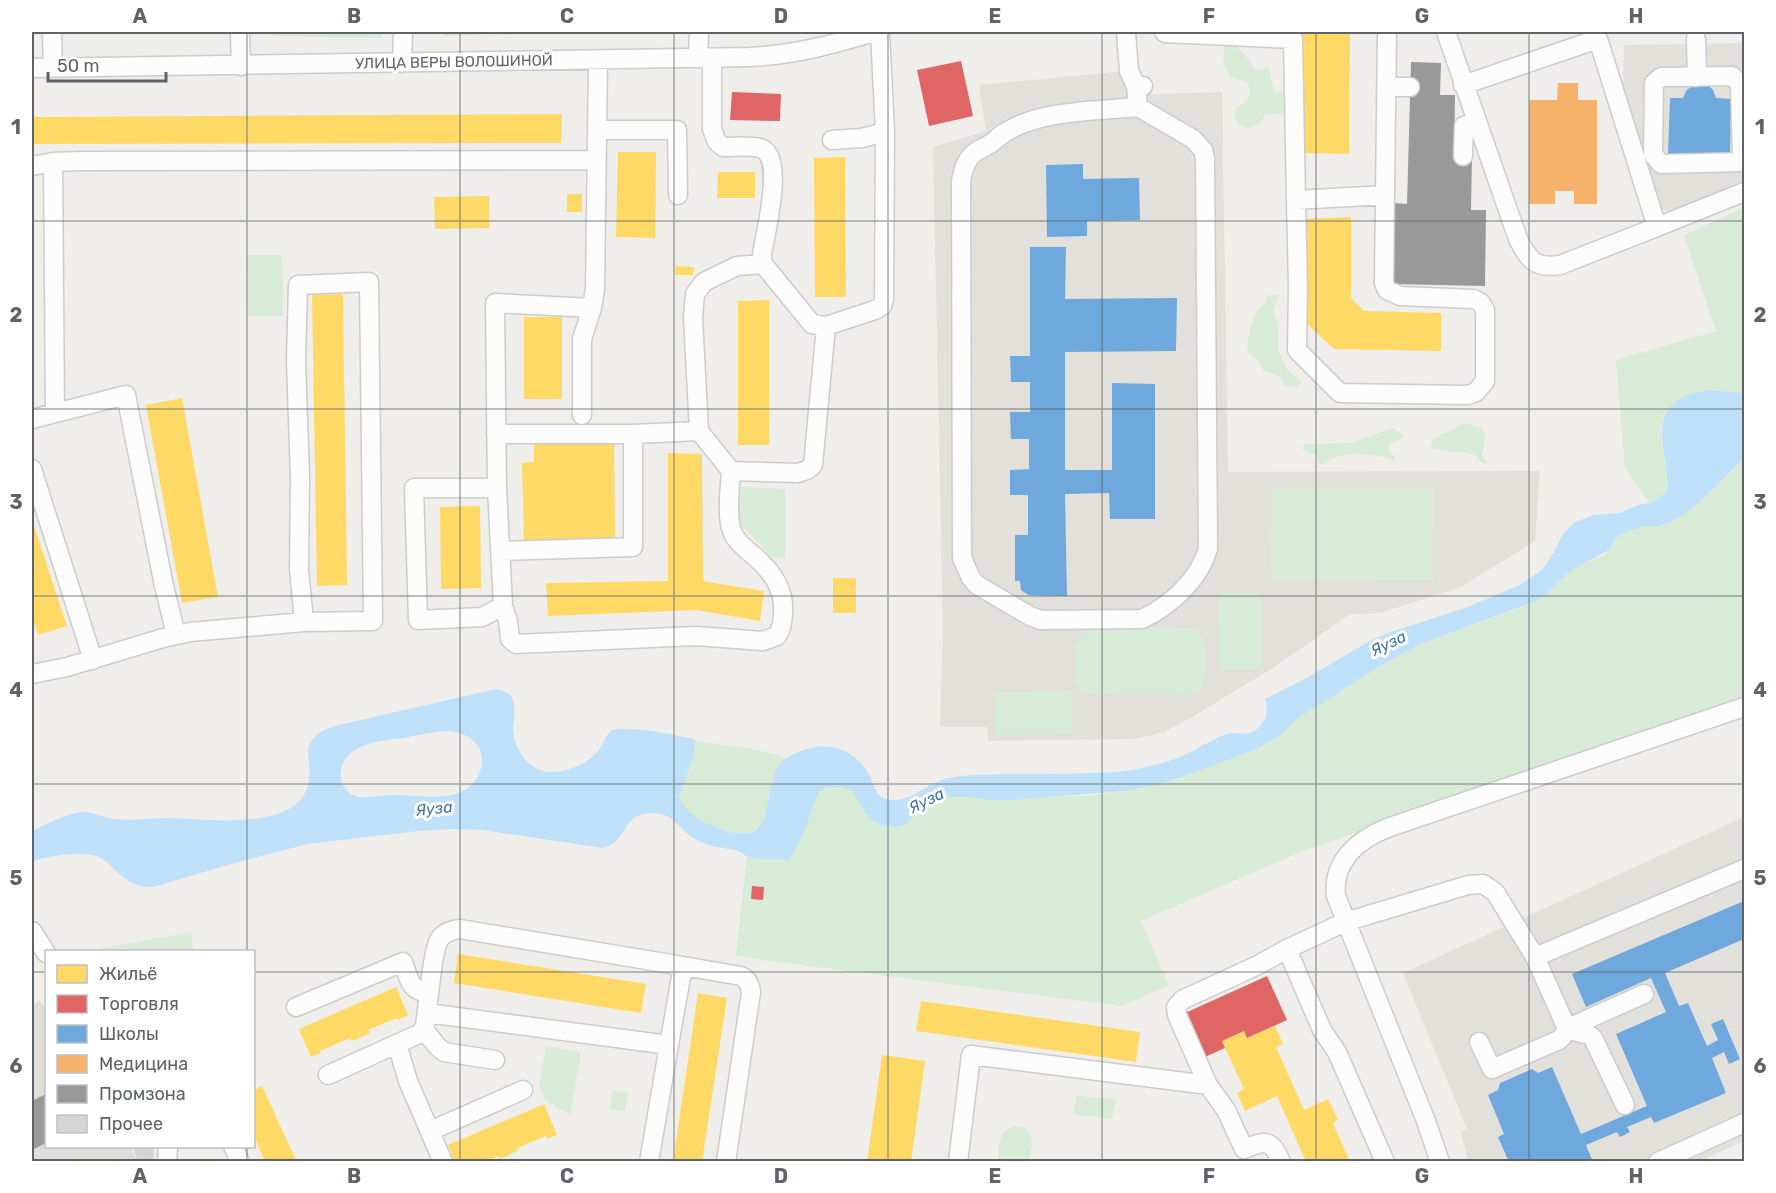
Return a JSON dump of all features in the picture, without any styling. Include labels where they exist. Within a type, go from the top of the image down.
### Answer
[{"type":"street","points":[[52,32],[53,68]]},
{"type":"street","points":[[240,32],[242,66]]},
{"type":"street","points":[[402,63],[403,32]]},
{"type":"street","points":[[699,32],[705,58],[712,129],[717,142],[723,147],[760,148],[767,151],[771,158],[773,190],[762,264],[812,324],[826,326],[875,310],[882,306],[884,300],[890,139],[880,32]]},
{"type":"street","name":"УЛИЦА ВЕРЫ ВОЛОШИНОЙ","points":[[32,68],[777,56],[806,51],[874,32]]},
{"type":"street","points":[[1126,32],[1129,71],[1140,86],[1138,107]]},
{"type":"street","points":[[1164,32],[1293,39],[1298,287],[1297,350],[1340,393],[1468,394],[1476,392],[1485,381],[1485,310],[1481,303],[1474,298],[1400,296],[1387,290],[1384,283],[1387,32]]},
{"type":"street","points":[[1446,32],[1518,239],[1526,255],[1535,263],[1546,267],[1560,265],[1744,192]]},
{"type":"street","points":[[1463,86],[1597,35],[1657,227]]},
{"type":"street","points":[[1696,39],[1697,77]]},
{"type":"street","points":[[582,415],[582,339],[595,290],[598,60]]},
{"type":"street","points":[[1732,76],[1740,84],[1743,162],[1661,164],[1653,154],[1654,83],[1661,77],[1732,76]]},
{"type":"street","points":[[1387,87],[1410,87]]},
{"type":"street","points":[[1138,107],[1192,139],[1203,150],[1205,158],[1208,549],[1199,568],[1177,595],[1153,614],[1142,619],[1041,620],[977,585],[970,578],[962,558],[962,176],[968,159],[977,151],[988,146],[1004,133],[1039,118],[1138,107]]},
{"type":"street","points":[[1463,156],[1464,126],[1476,122]]},
{"type":"street","points":[[597,130],[677,130],[678,195]]},
{"type":"street","points":[[832,140],[890,139]]},
{"type":"street","points":[[32,165],[53,162],[596,160]]},
{"type":"street","points":[[53,162],[55,413]]},
{"type":"street","points":[[1296,200],[1385,195]]},
{"type":"street","points":[[592,308],[495,303],[497,488],[503,606],[510,639],[513,643],[520,645],[696,636],[763,640],[777,636],[782,627],[783,597],[771,573],[740,543],[731,530],[729,520],[731,471],[699,431],[693,318],[695,294],[704,282],[736,266],[762,264]]},
{"type":"street","points":[[32,674],[57,670],[176,635],[205,630],[304,622],[373,621],[369,282],[298,285],[296,361],[300,478],[299,569],[304,622]]},
{"type":"street","points":[[731,471],[798,473],[813,465],[826,326]]},
{"type":"street","points":[[32,419],[126,395],[176,635]]},
{"type":"street","points":[[496,434],[633,434],[699,431]]},
{"type":"street","points":[[500,551],[633,547],[633,434]]},
{"type":"street","points":[[32,469],[93,660]]},
{"type":"street","points":[[497,488],[414,488],[418,620],[482,617],[503,606]]},
{"type":"street","points":[[1440,1161],[1336,896],[1337,877],[1348,853],[1365,838],[1387,828],[1744,707]]},
{"type":"street","points":[[1535,957],[1744,869]]},
{"type":"street","points":[[1281,1161],[1272,1145],[1262,1143],[1247,1155],[1226,1110],[1208,1085],[1176,1011],[1178,1003],[1287,949],[1346,922],[1468,885],[1483,884],[1500,898],[1535,957],[1566,1029]]},
{"type":"street","points":[[328,1075],[418,1035],[425,1021],[438,942],[444,934],[454,930],[460,929],[741,976],[746,979],[751,993],[726,1161]]},
{"type":"street","points":[[32,931],[45,951]]},
{"type":"street","points":[[1287,949],[1322,1030],[1337,1052],[1385,1161]]},
{"type":"street","points":[[296,1007],[402,962],[414,988],[420,992],[429,993]]},
{"type":"street","points":[[649,1161],[683,966]]},
{"type":"street","points":[[1479,1042],[1492,1069],[1559,1040],[1566,1029],[1644,994]]},
{"type":"street","points":[[425,1021],[669,1045]]},
{"type":"street","points":[[425,1021],[438,1047],[444,1052],[495,1060]]},
{"type":"street","points":[[1566,1029],[1593,1038],[1625,1105]]},
{"type":"street","points":[[397,1044],[404,1083],[443,1161]]},
{"type":"street","points":[[958,1161],[971,1055],[1208,1085]]},
{"type":"street","points":[[430,1131],[523,1090]]},
{"type":"street","points":[[1658,1161],[1744,1123]]},
{"type":"shaded area","points":[[1744,43],[1744,182],[1674,211],[1662,209],[1658,203],[1623,85],[1624,45]]},
{"type":"shaded area","points":[[1125,71],[1126,95],[1222,92],[1228,472],[1540,471],[1535,541],[1461,587],[1380,613],[1350,614],[1276,666],[1164,732],[1135,739],[988,741],[987,727],[940,727],[943,629],[933,147],[986,131],[979,85]]},
{"type":"shaded area","points":[[1744,817],[1744,1141],[1700,1161],[1468,1161],[1461,1132],[1467,1129],[1403,973]]},
{"type":"shaded area","points":[[40,1000],[45,1008],[45,1148],[130,1148],[137,1161],[32,1162],[32,1006]]},
{"type":"green space","points":[[276,32],[382,32],[382,38],[272,36]]},
{"type":"green space","points":[[444,32],[589,32],[444,36]]},
{"type":"green space","points":[[1226,40],[1232,41],[1249,60],[1254,70],[1269,67],[1274,91],[1283,92],[1284,113],[1265,115],[1261,122],[1249,128],[1239,125],[1234,116],[1237,107],[1247,101],[1250,90],[1247,82],[1230,77],[1223,62]]},
{"type":"green space","points":[[1744,208],[1744,393],[1710,390],[1664,413],[1661,429],[1668,487],[1663,495],[1649,503],[1625,468],[1616,360],[1716,331],[1684,235]]},
{"type":"green space","points":[[247,255],[282,255],[283,316],[248,316]]},
{"type":"green space","points":[[1268,295],[1279,295],[1273,310],[1278,326],[1278,350],[1288,371],[1301,381],[1299,387],[1283,385],[1284,381],[1275,374],[1263,371],[1260,362],[1247,351],[1254,319],[1265,304]]},
{"type":"green space","points":[[1464,423],[1481,428],[1485,435],[1482,458],[1489,463],[1483,463],[1473,454],[1431,449],[1432,440]]},
{"type":"green space","points":[[1392,428],[1403,435],[1403,438],[1389,444],[1389,451],[1396,458],[1394,461],[1368,454],[1348,454],[1331,459],[1325,464],[1319,464],[1316,454],[1308,453],[1302,448],[1306,444],[1351,443]]},
{"type":"green space","points":[[1744,460],[1744,700],[1305,850],[1141,921],[1169,985],[1122,1006],[736,955],[747,856],[789,860],[819,792],[824,788],[841,787],[854,791],[866,815],[874,822],[884,826],[915,817],[924,807],[946,797],[971,797],[987,800],[1098,795],[1156,785],[1182,777],[1255,750],[1281,735],[1297,719],[1372,671],[1418,645],[1520,608],[1543,597],[1567,574],[1604,555],[1621,534],[1643,526],[1659,527],[1694,507]]},
{"type":"green space","points":[[738,487],[785,489],[785,558],[772,557],[742,526],[739,519]]},
{"type":"green space","points":[[1272,487],[1434,487],[1433,580],[1271,579]]},
{"type":"green space","points":[[1219,593],[1261,593],[1262,669],[1220,670]]},
{"type":"green space","points":[[1189,628],[1198,632],[1202,638],[1205,657],[1203,683],[1199,690],[1190,695],[1089,694],[1080,690],[1075,684],[1075,645],[1082,634],[1095,630]]},
{"type":"green space","points":[[1072,691],[1072,734],[995,735],[995,692]]},
{"type":"green space","points":[[695,740],[787,758],[778,770],[772,785],[766,814],[760,825],[751,832],[736,833],[714,827],[703,822],[685,807],[679,797],[694,755]]},
{"type":"green space","points":[[191,932],[194,950],[98,950]]},
{"type":"green space","points":[[546,1046],[581,1052],[570,1115],[545,1100],[539,1086]]},
{"type":"green space","points":[[613,1090],[628,1093],[625,1111],[610,1109]]},
{"type":"green space","points":[[1077,1096],[1116,1099],[1112,1119],[1073,1114]]},
{"type":"green space","points":[[1016,1126],[1024,1127],[1030,1134],[1032,1143],[1029,1161],[998,1161],[999,1144],[1003,1135]]},
{"type":"water","name":"Яуза","points":[[1710,390],[1744,393],[1744,460],[1694,507],[1659,527],[1643,526],[1621,534],[1609,550],[1567,574],[1543,597],[1531,603],[1418,645],[1372,671],[1297,719],[1281,735],[1255,750],[1156,785],[1124,791],[1013,800],[946,797],[924,807],[906,824],[896,827],[874,822],[866,815],[853,791],[841,787],[824,788],[819,792],[799,843],[789,860],[761,859],[703,843],[687,834],[670,818],[655,813],[637,816],[610,846],[603,848],[482,830],[418,831],[308,844],[153,887],[130,882],[101,858],[86,854],[48,857],[32,861],[32,831],[70,814],[87,812],[122,820],[170,818],[225,820],[253,819],[280,813],[295,805],[305,794],[309,780],[309,745],[321,732],[339,725],[496,689],[505,692],[513,701],[513,729],[519,751],[530,764],[543,771],[566,770],[582,764],[595,754],[613,730],[653,731],[695,740],[694,755],[679,797],[685,807],[698,818],[735,833],[750,833],[759,827],[765,816],[775,774],[782,762],[800,751],[811,748],[836,748],[851,755],[869,774],[879,795],[895,800],[911,796],[941,780],[956,777],[1118,772],[1160,764],[1185,755],[1227,734],[1256,730],[1266,716],[1265,699],[1370,641],[1465,608],[1520,585],[1543,569],[1563,534],[1575,522],[1594,515],[1620,513],[1649,503],[1663,495],[1668,487],[1662,437],[1666,412],[1675,402],[1689,395]],"holes":[[[448,731],[470,738],[481,754],[482,764],[479,774],[463,791],[453,795],[430,797],[396,795],[359,797],[345,789],[341,769],[350,754],[358,749],[385,740]]]},
{"type":"building: Жильё","points":[[1300,32],[1350,32],[1349,154],[1299,153]]},
{"type":"building: Жильё","points":[[562,114],[561,143],[32,144],[32,117]]},
{"type":"building: Жильё","points":[[618,152],[656,152],[655,238],[616,237]]},
{"type":"building: Жильё","points":[[845,157],[846,297],[815,297],[814,158]]},
{"type":"building: Жильё","points":[[718,172],[755,172],[755,198],[717,198]]},
{"type":"building: Жильё","points":[[567,194],[582,194],[582,212],[567,212]]},
{"type":"building: Жильё","points":[[489,196],[489,228],[435,229],[434,197]]},
{"type":"building: Жильё","points":[[1351,217],[1351,298],[1364,311],[1441,313],[1441,351],[1334,349],[1304,321],[1304,219]]},
{"type":"building: Жильё","points":[[676,266],[694,267],[693,275],[675,275]]},
{"type":"building: Жильё","points":[[343,294],[347,585],[317,586],[312,295]]},
{"type":"building: Жильё","points":[[769,300],[769,445],[738,445],[738,301]]},
{"type":"building: Жильё","points":[[524,317],[562,317],[562,399],[524,399]]},
{"type":"building: Жильё","points":[[182,398],[218,597],[182,603],[146,405]]},
{"type":"building: Жильё","points":[[614,438],[615,539],[524,541],[522,463],[534,462],[534,439]]},
{"type":"building: Жильё","points":[[668,453],[702,454],[703,581],[764,591],[760,621],[696,610],[548,616],[546,583],[668,581]]},
{"type":"building: Жильё","points":[[480,506],[481,588],[441,589],[440,507]]},
{"type":"building: Жильё","points":[[32,520],[67,626],[38,635],[32,617]]},
{"type":"building: Жильё","points":[[833,578],[856,578],[856,613],[833,613]]},
{"type":"building: Жильё","points":[[458,954],[646,984],[641,1013],[454,983]]},
{"type":"building: Жильё","points":[[396,987],[408,1015],[368,1030],[370,1033],[352,1041],[350,1038],[311,1057],[299,1029]]},
{"type":"building: Жильё","points":[[698,993],[727,998],[702,1162],[673,1162]]},
{"type":"building: Жильё","points":[[921,1001],[1140,1032],[1136,1062],[916,1031]]},
{"type":"building: Жильё","points":[[1275,1026],[1283,1044],[1276,1047],[1304,1110],[1328,1099],[1338,1120],[1333,1123],[1350,1162],[1306,1162],[1277,1096],[1245,1111],[1237,1093],[1244,1089],[1222,1041],[1244,1031],[1247,1038]]},
{"type":"building: Жильё","points":[[882,1055],[925,1061],[911,1162],[867,1162]]},
{"type":"building: Жильё","points":[[262,1086],[297,1162],[265,1162],[255,1138],[255,1090]]},
{"type":"building: Жильё","points":[[544,1104],[557,1135],[547,1139],[546,1136],[529,1143],[500,1159],[498,1156],[487,1162],[455,1162],[448,1145]]},
{"type":"building: Торговля","points":[[961,61],[973,116],[929,126],[917,70]]},
{"type":"building: Торговля","points":[[732,92],[781,94],[780,121],[730,120]]},
{"type":"building: Торговля","points":[[752,886],[764,887],[763,900],[751,899]]},
{"type":"building: Торговля","points":[[1267,976],[1287,1020],[1247,1038],[1244,1031],[1222,1041],[1225,1048],[1205,1057],[1185,1013]]},
{"type":"building: Школы","points":[[1694,84],[1709,86],[1716,98],[1731,99],[1730,156],[1668,154],[1670,98],[1683,98],[1686,91]]},
{"type":"building: Школы","points":[[1083,164],[1083,179],[1139,178],[1140,220],[1087,221],[1087,236],[1047,237],[1046,165]]},
{"type":"building: Школы","points":[[1030,247],[1066,247],[1065,299],[1177,298],[1176,351],[1065,352],[1065,470],[1112,470],[1112,383],[1155,384],[1155,519],[1110,519],[1109,493],[1065,494],[1067,596],[1028,595],[1021,590],[1020,581],[1015,581],[1015,535],[1028,535],[1028,495],[1010,495],[1010,470],[1029,469],[1029,439],[1011,439],[1010,412],[1030,412],[1030,382],[1011,382],[1010,356],[1030,356]]},
{"type":"building: Школы","points":[[1744,901],[1744,939],[1665,973],[1679,1006],[1688,1003],[1707,1046],[1718,1040],[1711,1024],[1723,1019],[1740,1059],[1729,1064],[1724,1052],[1712,1058],[1726,1093],[1654,1123],[1651,1117],[1627,1127],[1630,1132],[1620,1137],[1617,1132],[1586,1145],[1593,1162],[1509,1162],[1498,1137],[1504,1134],[1488,1095],[1498,1090],[1500,1083],[1532,1069],[1538,1073],[1552,1067],[1581,1134],[1647,1106],[1616,1034],[1666,1012],[1651,978],[1586,1007],[1572,974]]},
{"type":"building: Медицина","points":[[1558,83],[1578,83],[1578,100],[1597,100],[1597,204],[1574,204],[1574,191],[1555,191],[1555,204],[1529,204],[1529,100],[1557,100]]},
{"type":"building: Промзона","points":[[1411,62],[1441,63],[1440,95],[1455,95],[1454,156],[1472,157],[1471,210],[1486,210],[1485,286],[1392,284],[1393,203],[1407,204]]},
{"type":"building: Промзона","points":[[45,1094],[45,1144],[32,1150],[32,1101]]},
{"type":"building: Прочее","points":[[133,1148],[153,1148],[154,1158],[146,1162],[138,1162]]}]
